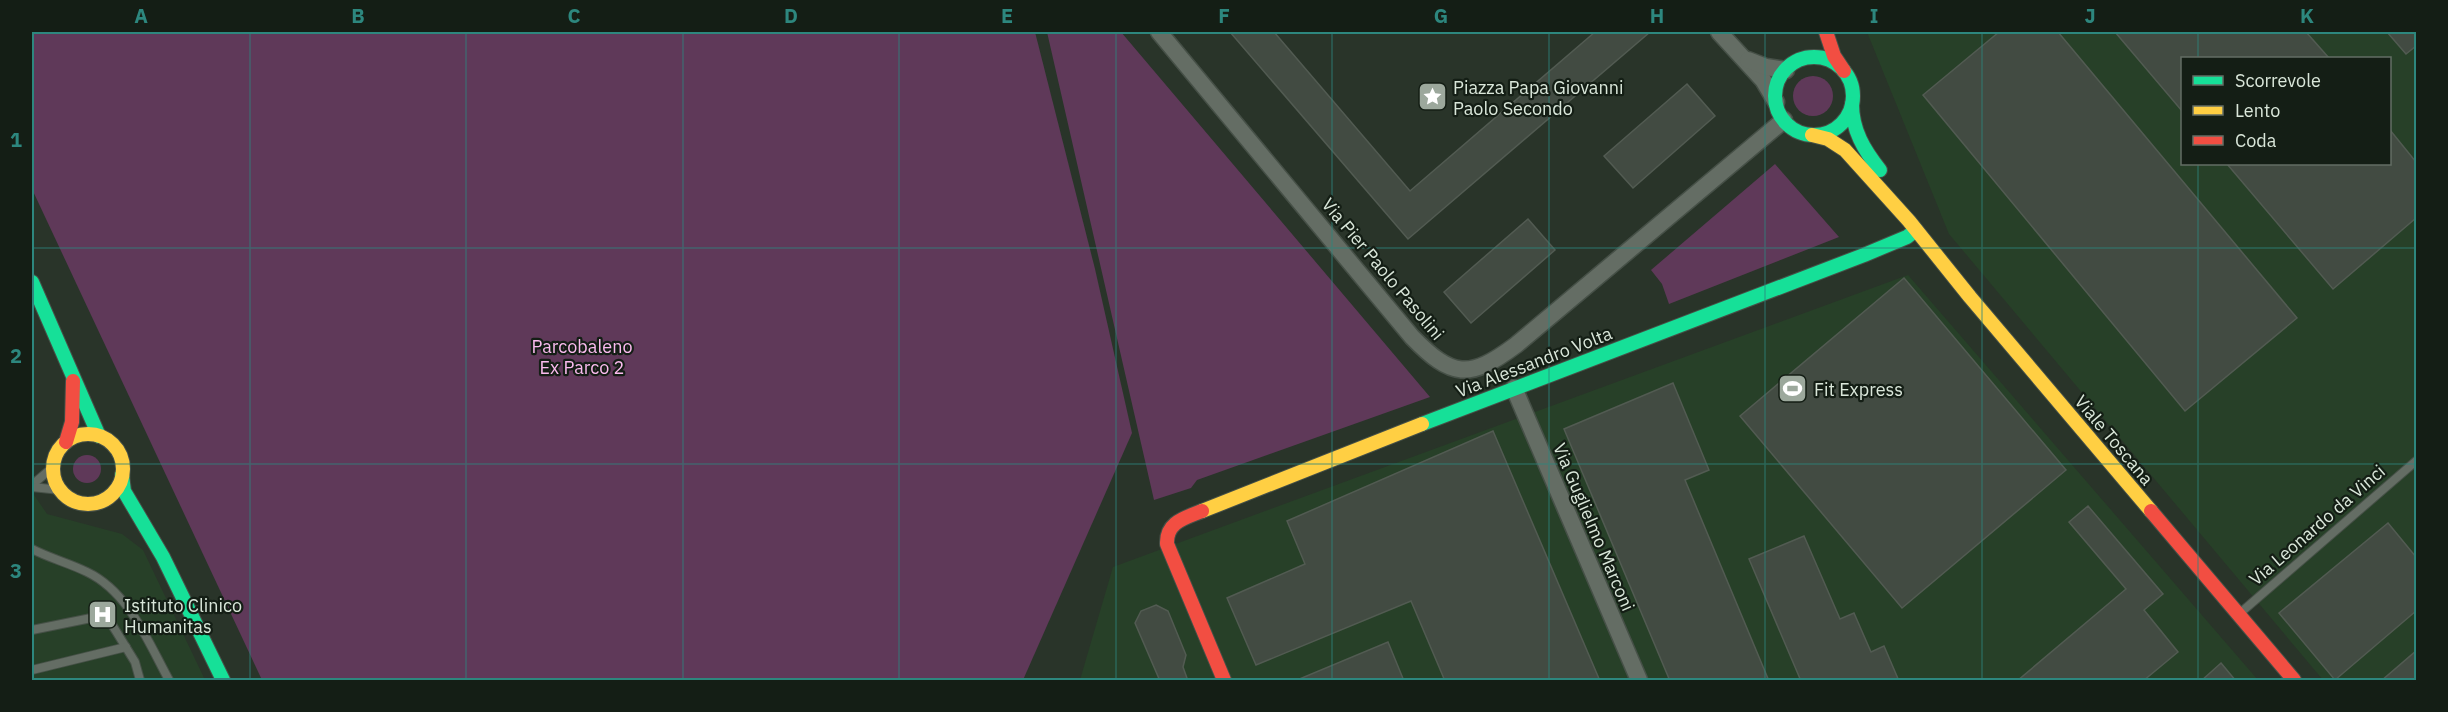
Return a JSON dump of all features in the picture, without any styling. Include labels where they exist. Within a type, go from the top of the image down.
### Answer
[{"type":"street","name":"Via Pier Paolo Pasolini","points":[[1159,32],[1412,337],[1434,358],[1448,367],[1462,370],[1479,368],[1494,362],[1516,345],[1784,120]]},
{"type":"street","points":[[1719,32],[1763,80],[1784,120],[1797,130],[1812,135],[1824,134],[1837,127],[1848,116],[1852,104],[1852,86],[1834,56],[1826,32]]},
{"type":"street","points":[[1776,102],[1777,86],[1813,38]]},
{"type":"street","points":[[1742,56],[1760,65],[1790,66],[1807,58],[1823,58],[1836,64],[1845,72]]},
{"type":"street","name":"Viale Toscana","points":[[1852,104],[1852,117],[1857,135],[1896,193],[1913,225]]},
{"type":"street","name":"Viale Toscana","points":[[1812,135],[1828,140],[1845,150],[1884,196],[1913,225],[2020,357],[2294,681]]},
{"type":"street","name":"Via Alessandro Volta","points":[[1224,681],[1168,549],[1167,533],[1178,521],[1514,388],[1864,255],[1907,237],[1913,225]]},
{"type":"street","points":[[32,282],[99,436]]},
{"type":"street","points":[[74,375],[72,422],[66,442],[56,455],[53,467],[54,479],[69,499],[118,513],[145,527]]},
{"type":"street","name":"Via Guglielmo Marconi","points":[[1514,388],[1639,681]]},
{"type":"street","points":[[66,442],[81,435],[99,436],[113,445],[123,466],[119,485],[112,495],[102,502],[84,504]]},
{"type":"street","points":[[122,475],[124,491],[163,556],[223,681]]},
{"type":"lane","name":"Via Leonardo da Vinci","points":[[2239,614],[2416,460]]},
{"type":"lane","points":[[32,486],[53,467]]},
{"type":"lane","points":[[32,486],[60,490]]},
{"type":"lane","points":[[32,549],[89,573],[112,589],[126,604],[169,681]]},
{"type":"lane","points":[[32,630],[106,615],[135,662],[140,681]]},
{"type":"lane","points":[[32,670],[126,647]]},
{"type":"shaded area","points":[[1867,32],[2416,32],[2416,680],[2323,680],[1949,234]]},
{"type":"shaded area","points":[[1908,275],[2258,680],[1080,680],[1113,567]]},
{"type":"shaded area","name":"Istituto Clinico Humanitas","points":[[32,492],[47,514],[122,534],[143,550],[205,680],[32,680]]},
{"type":"green space","name":"Parcobaleno Ex Parco 2","points":[[32,32],[1035,32],[1095,269],[1132,433],[1023,680],[262,680],[32,189]]},
{"type":"green space","points":[[1047,32],[1121,32],[1430,397],[1197,480],[1191,488],[1154,500]]},
{"type":"green space","points":[[1813,76],[1821,77],[1827,82],[1832,88],[1832,104],[1827,110],[1821,115],[1813,116],[1805,115],[1799,110],[1794,104],[1793,96],[1794,88],[1799,82],[1805,77]]},
{"type":"green space","points":[[1775,164],[1839,237],[1669,304],[1662,284],[1651,270]]},
{"type":"green space","points":[[87,455],[97,459],[101,469],[97,479],[87,483],[77,479],[73,469],[77,459]]},
{"type":"building","points":[[1230,32],[1274,32],[1410,191],[1595,32],[1650,32],[1408,239]]},
{"type":"building","points":[[1999,32],[2058,32],[2297,318],[2185,411],[1923,95]]},
{"type":"building","points":[[2115,32],[2306,32],[2328,57],[2181,57],[2181,110]]},
{"type":"building","points":[[2387,32],[2416,32],[2416,46],[2406,54]]},
{"type":"building","points":[[1687,84],[1715,116],[1633,188],[1604,156]]},
{"type":"building","points":[[2391,131],[2416,162],[2416,218],[2333,289],[2228,165],[2391,165]]},
{"type":"building","points":[[1528,219],[1555,250],[1471,323],[1444,292]]},
{"type":"building","points":[[1904,278],[2066,470],[1902,608],[1740,416]]},
{"type":"building","points":[[1673,383],[1709,470],[1685,480],[1769,681],[1670,681],[1564,429]]},
{"type":"building","points":[[1493,431],[1600,681],[1445,681],[1411,601],[1256,665],[1227,598],[1305,564],[1287,521]]},
{"type":"building","points":[[2088,506],[2163,594],[2144,610],[2178,652],[2143,681],[2017,681],[2126,589],[2069,522]]},
{"type":"building","points":[[2388,523],[2416,557],[2416,611],[2335,680],[2279,613]]},
{"type":"building","points":[[1804,536],[1840,619],[1854,613],[1871,652],[1884,646],[1899,681],[1801,681],[1749,559]]},
{"type":"building","points":[[1156,605],[1168,611],[1186,655],[1183,667],[1188,681],[1160,681],[1135,623],[1141,611]]},
{"type":"building","points":[[1388,642],[1404,681],[1297,681],[1297,680]]},
{"type":"building","points":[[2416,651],[2416,681],[2381,681]]},
{"type":"building","points":[[2221,663],[2236,681],[2201,681]]},
{"type":"traffic: fast","points":[[1814,57],[1829,60],[1846,74],[1853,96],[1850,111],[1836,128],[1814,135],[1799,132],[1782,118],[1775,96],[1778,81],[1792,64],[1814,57]]},
{"type":"traffic: fast","points":[[1852,104],[1854,122],[1860,139],[1880,170]]},
{"type":"traffic: fast","points":[[1422,424],[1864,255],[1907,237],[1916,230]]},
{"type":"traffic: fast","points":[[32,282],[99,436]]},
{"type":"traffic: fast","points":[[122,475],[124,491],[163,557],[223,680]]},
{"type":"traffic: slow","points":[[1812,135],[1828,139],[1845,150],[1909,221],[1970,297],[2151,511]]},
{"type":"traffic: slow","points":[[1202,511],[1422,424]]},
{"type":"traffic: slow","points":[[88,434],[101,437],[113,444],[120,456],[123,469],[120,482],[113,494],[101,501],[88,504],[75,501],[63,494],[56,482],[53,469],[56,456],[63,444],[75,437],[88,434]]},
{"type":"traffic: jam","points":[[1826,32],[1834,56],[1844,71]]},
{"type":"traffic: jam","points":[[66,442],[72,422],[73,381]]},
{"type":"traffic: jam","points":[[1202,511],[1173,526],[1167,544],[1224,680]]},
{"type":"traffic: jam","points":[[2151,511],[2294,680]]},
{"type":"place","name":"Piazza Papa Giovanni Paolo Secondo","points":[[1432,97]]},
{"type":"place","name":"Fit Express","points":[[1793,389]]},
{"type":"place","name":"Istituto Clinico Humanitas","points":[[103,615]]}]
